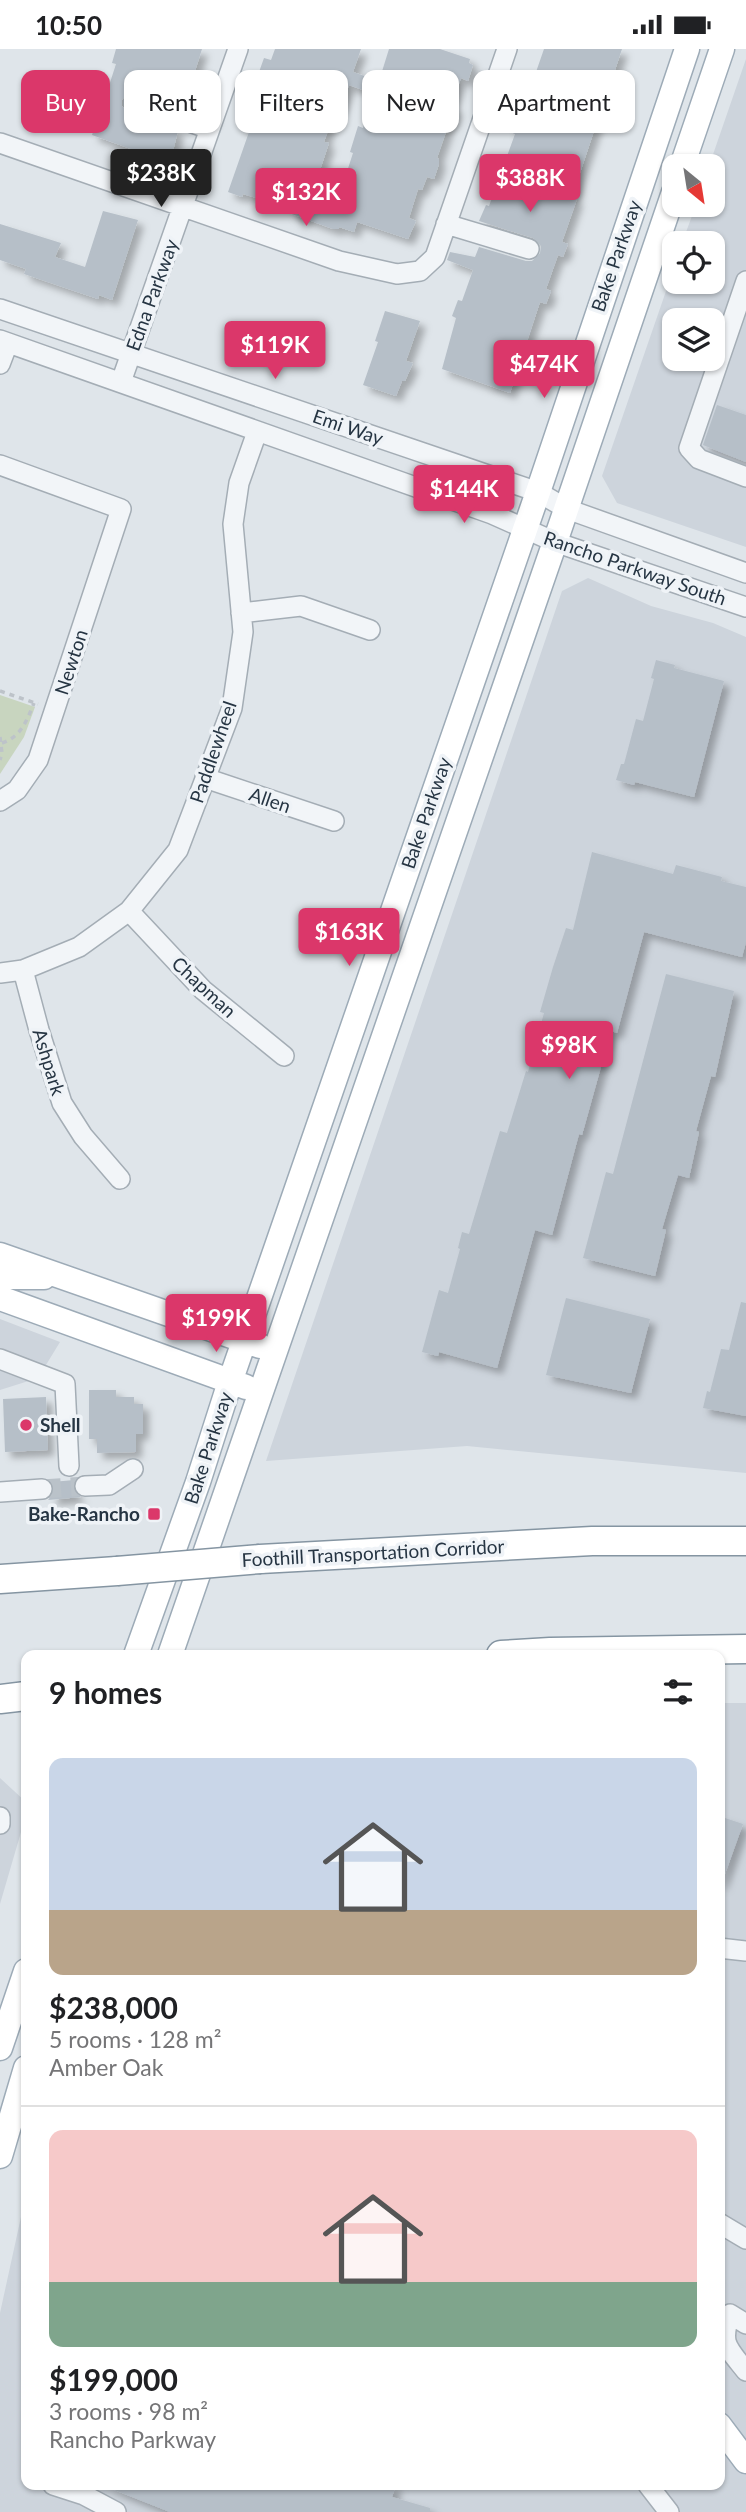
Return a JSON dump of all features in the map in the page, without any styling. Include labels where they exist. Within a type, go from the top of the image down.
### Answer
[{"type":"highway","name":"Foothill Transportation Corridor","points":[[0,1579],[260,1559],[592,1541],[746,1541]]},
{"type":"highway","points":[[681,1650],[746,1649]]},
{"type":"highway","points":[[0,1694],[21,1694]]},
{"type":"highway","points":[[0,1699],[21,1695]]},
{"type":"main road","name":"Bake Parkway","points":[[138,1650],[538,492],[687,49]]},
{"type":"main road","points":[[686,154],[722,49]]},
{"type":"main road","name":"Bake Parkway","points":[[172,1650],[567,509],[665,217]]},
{"type":"main road","points":[[0,1255],[274,1350]]},
{"type":"main road","points":[[0,1277],[63,1277]]},
{"type":"main road","points":[[0,1298],[260,1391]]},
{"type":"main road","points":[[0,2048],[21,1986]]},
{"type":"main road","points":[[0,2156],[18,2081]]},
{"type":"main road","points":[[725,2433],[746,2461]]},
{"type":"street","name":"Edna Parkway","points":[[221,98],[238,49]]},
{"type":"street","points":[[0,143],[340,261],[397,274],[420,271],[435,257],[507,49]]},
{"type":"street","name":"Edna Parkway","points":[[121,382],[209,133]]},
{"type":"street","points":[[446,224],[529,249]]},
{"type":"street","points":[[746,281],[689,448],[699,459],[746,477]]},
{"type":"street","name":"Emi Way","points":[[0,309],[538,492]]},
{"type":"street","points":[[0,364],[4,342]]},
{"type":"street","name":"Emi Way","points":[[4,342],[417,487],[525,529]]},
{"type":"street","name":"Paddlewheel","points":[[0,974],[23,969],[79,947],[130,911],[178,850],[232,708],[243,632],[233,524],[239,483],[257,432]]},
{"type":"street","name":"Newton","points":[[0,465],[121,509],[38,760],[17,790],[0,801]]},
{"type":"street","name":"Rancho Parkway South","points":[[538,492],[567,509],[746,572]]},
{"type":"street","name":"Rancho Parkway South","points":[[525,529],[555,542],[746,607]]},
{"type":"street","points":[[241,613],[301,606],[370,630]]},
{"type":"street","name":"Allen","points":[[205,778],[334,821]]},
{"type":"street","name":"Chapman","points":[[130,911],[203,991],[284,1056]]},
{"type":"street","name":"Ashpark","points":[[23,969],[62,1103],[83,1136],[120,1179]]},
{"type":"street","points":[[0,1360],[65,1384],[69,1466]]},
{"type":"street","points":[[85,1486],[109,1485],[133,1469]]},
{"type":"street","points":[[0,1492],[42,1489]]},
{"type":"street","points":[[0,1817],[0,1825]]},
{"type":"street","points":[[725,2227],[746,2239]]},
{"type":"street","points":[[725,2328],[730,2314],[746,2324]]},
{"type":"street","points":[[725,2340],[746,2371]]},
{"type":"street","points":[[69,2490],[85,2495],[116,2512]]},
{"type":"street","points":[[652,2490],[669,2512]]},
{"type":"path","points":[[0,691],[55,710]]},
{"type":"path","points":[[2,743],[10,741],[25,725],[34,703]]},
{"type":"path","points":[[0,737],[0,760]]},
{"type":"shaded area","points":[[746,59],[746,547],[617,503],[602,476],[665,294],[725,294],[725,231],[686,231],[692,217],[725,217],[725,154],[713,154]]},
{"type":"shaded area","points":[[588,578],[651,606],[713,623],[746,637],[746,1473],[467,1446],[266,1461],[562,591]]},
{"type":"shaded area","points":[[0,1319],[60,1342],[38,1378],[0,1390]]},
{"type":"shaded area","points":[[725,1703],[746,1703],[746,2512],[0,2512],[0,2313],[21,2217],[21,2490],[725,2490]]},
{"type":"shaded area","points":[[0,1778],[21,1797],[21,1832],[0,1904]]},
{"type":"green space","points":[[0,695],[35,707],[24,737],[0,774]]},
{"type":"building","points":[[116,49],[202,49],[195,70],[124,70],[124,133],[178,133],[170,163],[92,135],[110,133],[110,83],[116,64],[112,63]]},
{"type":"building","points":[[275,49],[361,49],[353,72],[362,75],[362,90],[349,85],[348,88],[348,70],[260,70],[264,58],[271,60]]},
{"type":"building","points":[[389,49],[440,49],[470,59],[469,63],[473,65],[468,81],[461,78],[459,84],[459,70],[382,70]]},
{"type":"building","points":[[544,49],[622,49],[615,70],[537,70]]},
{"type":"building","points":[[358,126],[362,128],[362,133],[446,133],[437,158],[439,164],[434,179],[427,177],[422,190],[418,189],[409,218],[416,221],[408,239],[357,222],[354,232],[339,227],[333,229],[289,213],[291,205],[264,197],[263,200],[228,192],[249,133],[327,133],[324,142],[329,143],[317,179],[342,187]]},
{"type":"building","points":[[512,133],[593,133],[572,197],[577,199],[562,242],[568,244],[563,257],[558,255],[546,289],[551,291],[546,304],[540,302],[510,393],[442,369],[456,318],[452,316],[458,300],[462,301],[473,270],[447,260],[450,252],[475,257],[479,247],[526,261],[532,261],[540,253],[541,246],[533,238],[479,221],[486,205],[489,206],[515,134]]},
{"type":"building","points":[[103,211],[138,220],[112,300],[99,295],[98,299],[24,274],[26,269],[0,260],[0,224],[61,243],[55,257],[85,267]]},
{"type":"building","points":[[385,311],[420,321],[406,361],[413,363],[396,396],[363,385],[378,342],[375,341]]},
{"type":"building","points":[[717,405],[746,415],[746,462],[703,445]]},
{"type":"building","points":[[656,660],[675,665],[674,668],[724,681],[694,797],[616,780],[621,764],[624,764],[636,719],[643,721]]},
{"type":"building","points":[[592,852],[673,874],[676,865],[722,877],[721,881],[746,887],[746,942],[742,957],[644,932],[617,1033],[611,1031],[582,1135],[579,1134],[552,1235],[535,1230],[497,1368],[439,1352],[438,1356],[422,1352],[439,1290],[448,1293],[462,1232],[469,1234],[500,1131],[507,1133],[526,1071],[528,1072],[544,1013],[540,1012],[553,967],[566,928],[573,930]]},
{"type":"building","points":[[666,974],[734,991],[715,1077],[711,1076],[696,1131],[699,1132],[689,1178],[678,1175],[662,1229],[666,1230],[655,1276],[583,1258],[606,1172],[613,1174]]},
{"type":"building","points":[[566,1298],[650,1319],[631,1393],[546,1375]]},
{"type":"building","points":[[741,1302],[746,1303],[746,1416],[703,1408],[721,1349],[729,1350]]},
{"type":"building","points":[[89,1390],[116,1390],[116,1397],[134,1397],[134,1404],[143,1404],[143,1434],[136,1434],[136,1452],[97,1453],[97,1439],[89,1439]]},
{"type":"building","name":"Shell","points":[[46,1397],[48,1450],[5,1452],[3,1399]]},
{"type":"building","points":[[74,1480],[74,1492],[81,1497],[48,1500],[53,1494],[52,1482]]},
{"type":"building","points":[[725,1818],[743,1824],[725,1874]]},
{"type":"building","points":[[115,2490],[394,2490],[392,2497],[430,2508],[430,2512],[170,2512]]},
{"type":"tunnel","points":[[42,1489],[85,1486]]},
{"type":"place","name":"Shell","points":[[26,1425]]},
{"type":"place","name":"Bake-Rancho","points":[[154,1514]]}]
